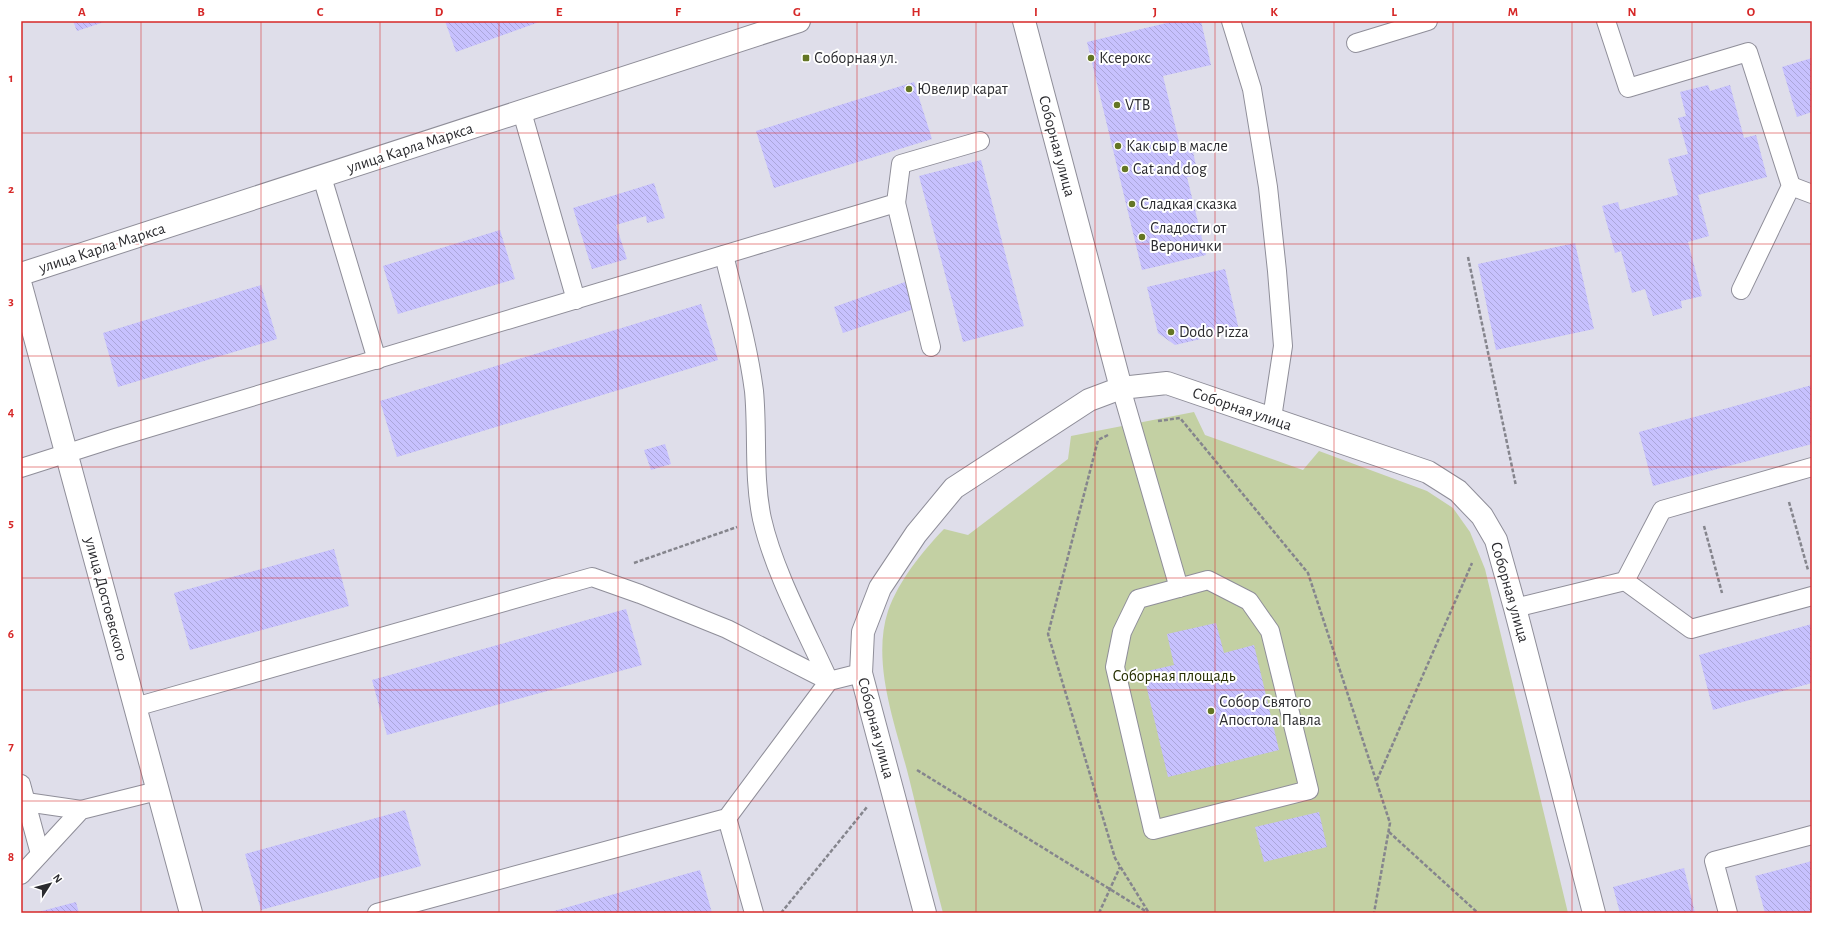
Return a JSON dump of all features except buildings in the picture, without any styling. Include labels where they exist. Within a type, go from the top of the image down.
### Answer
[{"type":"street","name":"улица Карла Маркса","points":[[21,274],[799,21]]},
{"type":"street","name":"Соборная улица","points":[[1024,21],[1121,388]]},
{"type":"street","name":"улица Достоевского","points":[[21,286],[191,913]]},
{"type":"street","name":"Соборная улица","points":[[926,913],[861,673],[863,632],[880,588],[916,534],[954,488],[1089,400],[1121,388],[1167,383],[1428,472],[1458,491],[1482,516],[1496,540],[1594,913]]},
{"type":"lane","points":[[1231,21],[1252,90],[1268,187],[1277,271],[1282,346],[1272,418]]},
{"type":"lane","points":[[1356,43],[1428,21]]},
{"type":"lane","points":[[1606,21],[1628,88],[1748,52],[1791,186],[1741,290]]},
{"type":"lane","points":[[522,112],[576,300]]},
{"type":"lane","points":[[931,347],[896,203],[901,164],[980,141]]},
{"type":"lane","points":[[322,177],[377,360]]},
{"type":"lane","points":[[1791,186],[1812,194]]},
{"type":"lane","points":[[21,468],[66,453],[896,203]]},
{"type":"lane","points":[[724,255],[747,353],[754,392],[756,465],[762,518],[774,558],[829,681]]},
{"type":"lane","points":[[1121,388],[1179,588]]},
{"type":"lane","points":[[1515,608],[1625,581],[1662,510],[1812,467]]},
{"type":"lane","points":[[135,707],[592,578],[640,594],[727,629],[829,681]]},
{"type":"lane","points":[[1208,580],[1249,601],[1270,631],[1309,790],[1153,830],[1115,667],[1122,632],[1138,599],[1179,588],[1208,580]]},
{"type":"lane","points":[[1625,581],[1691,629],[1812,596]]},
{"type":"lane","points":[[388,912],[727,818],[829,681],[861,673]]},
{"type":"lane","points":[[21,784],[40,854]]},
{"type":"lane","points":[[26,802],[81,810],[158,791]]},
{"type":"lane","points":[[21,875],[81,810]]},
{"type":"lane","points":[[727,818],[754,913]]},
{"type":"lane","points":[[1728,913],[1714,861],[1812,835]]},
{"type":"path","points":[[1468,257],[1516,486]]},
{"type":"path","points":[[1180,418],[1308,573],[1390,823],[1374,913]]},
{"type":"path","points":[[1098,440],[1048,634],[1115,858],[1149,913]]},
{"type":"path","points":[[1788,498],[1808,572]]},
{"type":"path","points":[[592,578],[762,518]]},
{"type":"path","points":[[1703,522],[1729,618]]},
{"type":"path","points":[[1377,781],[1474,558]]},
{"type":"path","points":[[912,767],[1149,913]]},
{"type":"path","points":[[781,913],[871,802]]},
{"type":"path","points":[[1389,832],[1478,913]]},
{"type":"path","points":[[1099,913],[1120,867]]},
{"type":"green space","name":"Соборная площадь","points":[[1194,412],[1205,435],[1303,470],[1319,451],[1427,491],[1453,508],[1470,532],[1485,569],[1568,913],[943,913],[887,695],[882,652],[883,631],[888,611],[898,588],[912,567],[944,529],[968,535],[1068,459],[1071,436]]},
{"type":"place","name":"Соборная ул.","points":[[806,58]]},
{"type":"place","name":"Ксерокс","points":[[1091,58]]},
{"type":"place","name":"Ювелир карат","points":[[909,89]]},
{"type":"place","name":"VTB","points":[[1117,105]]},
{"type":"place","name":"Как сыр в масле","points":[[1118,146]]},
{"type":"place","name":"Cat and dog","points":[[1125,169]]},
{"type":"place","name":"Сладкая сказка","points":[[1132,204]]},
{"type":"place","name":"Сладости от Веронички","points":[[1142,237]]},
{"type":"place","name":"Dodo Pizza","points":[[1171,332]]},
{"type":"place","name":"Собор Святого Апостола Павла","points":[[1211,711]]}]
